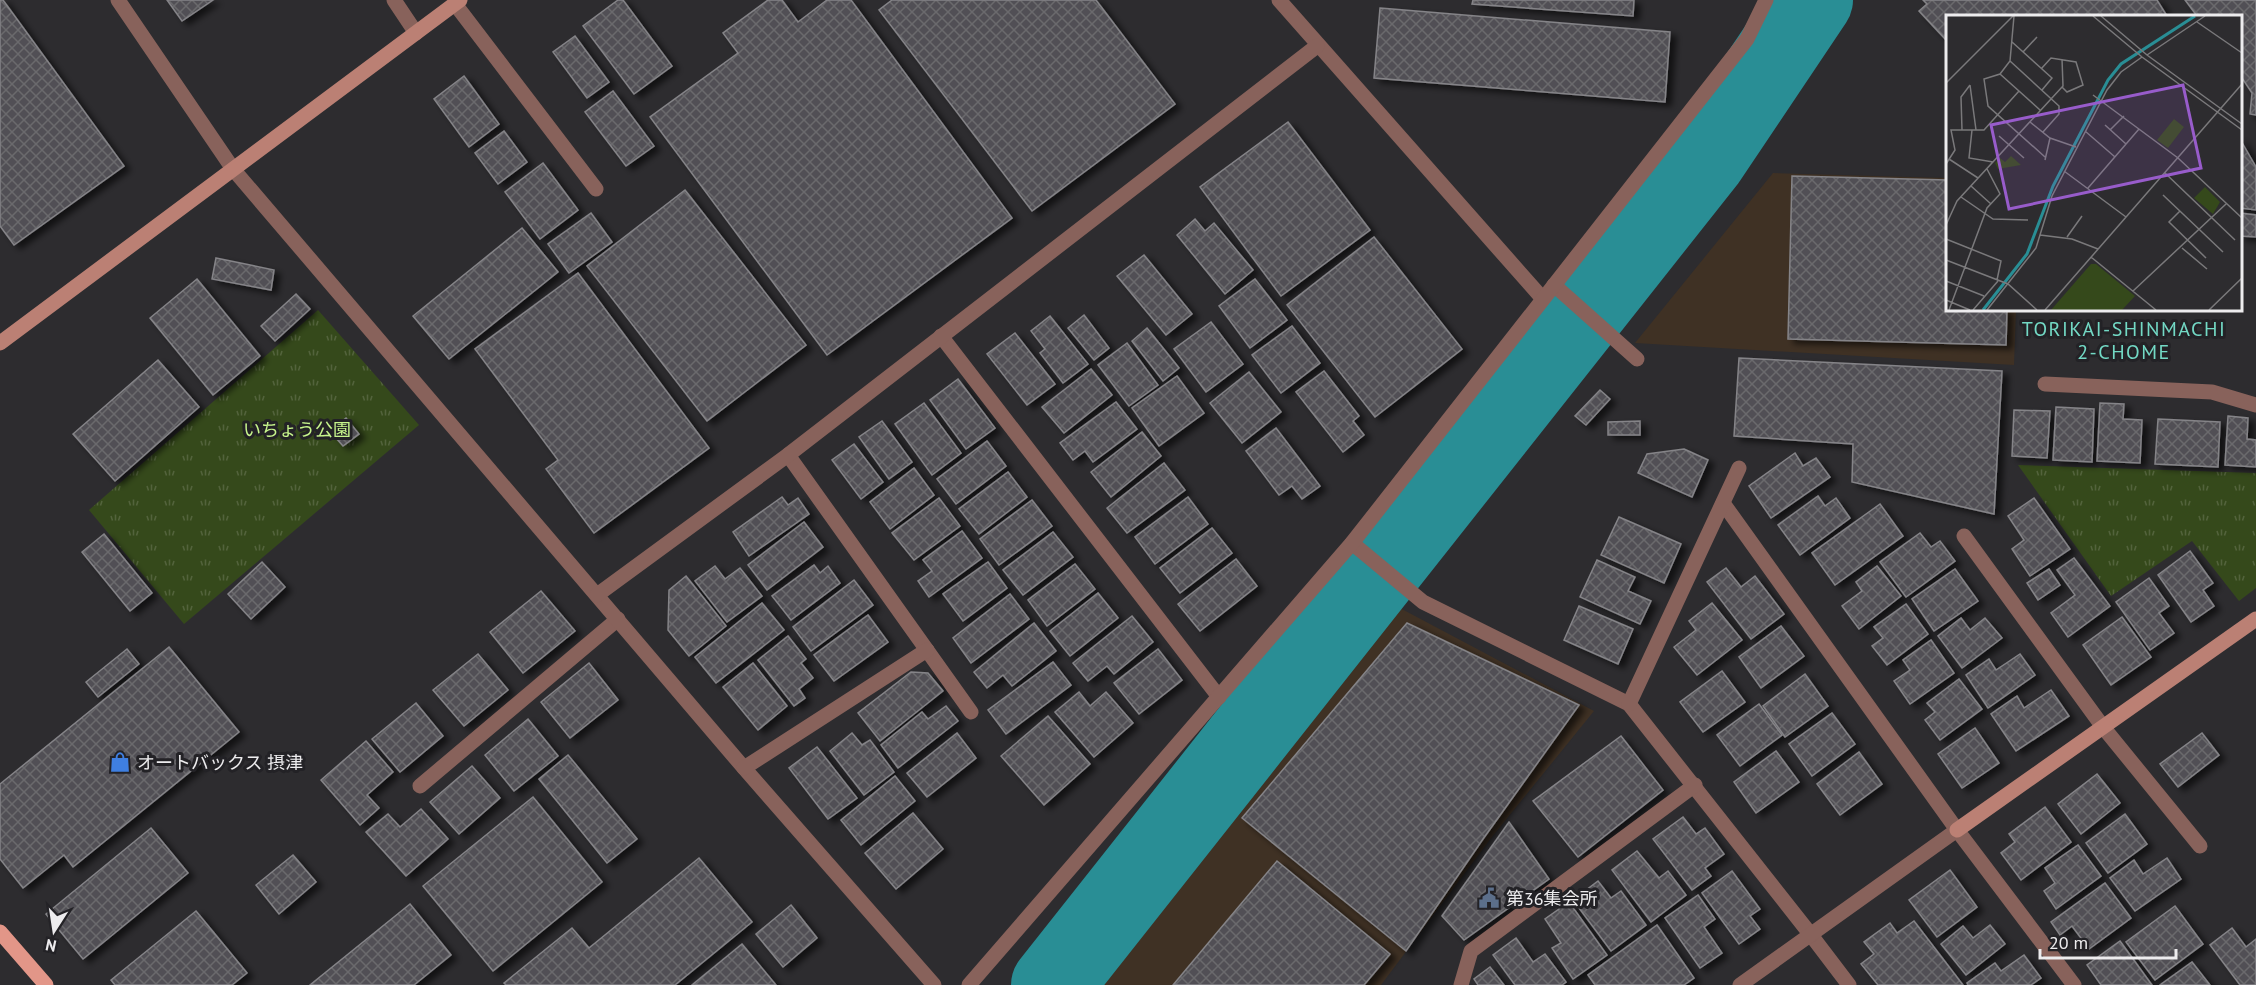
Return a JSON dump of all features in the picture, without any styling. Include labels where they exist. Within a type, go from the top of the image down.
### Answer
[{"type":"main road","points":[[0,932],[46,985]]},
{"type":"street","points":[[118,0],[233,169],[744,768],[934,985]]},
{"type":"street","points":[[394,0],[416,33]]},
{"type":"street","points":[[1279,0],[1317,46],[1543,299]]},
{"type":"street","points":[[969,985],[1352,543],[1747,39],[1766,0]]},
{"type":"street","points":[[0,343],[457,2],[596,189]]},
{"type":"street","points":[[597,595],[788,455],[1317,46]]},
{"type":"street","points":[[1554,285],[1637,359]]},
{"type":"street","points":[[941,336],[1219,697]]},
{"type":"street","points":[[2045,384],[2212,392],[2256,405]]},
{"type":"street","points":[[788,455],[970,712]]},
{"type":"street","points":[[1629,704],[1739,468]]},
{"type":"street","points":[[1723,503],[1957,830],[2074,985]]},
{"type":"street","points":[[1964,536],[2103,727],[2200,846]]},
{"type":"street","points":[[1352,543],[1423,602],[1629,704],[1849,985]]},
{"type":"street","points":[[420,786],[618,619]]},
{"type":"street","points":[[1740,985],[2256,619]]},
{"type":"street","points":[[744,768],[927,650]]},
{"type":"street","points":[[1461,985],[1472,951],[1695,786]]},
{"type":"shaded area","points":[[1773,173],[1946,178],[1946,310],[2016,310],[2014,365],[1635,343]]},
{"type":"shaded area","points":[[1398,607],[1594,711],[1491,838],[1381,985],[1086,985]]},
{"type":"green space","name":"いちょう公園","points":[[318,310],[419,425],[184,624],[89,510]]},
{"type":"green space","points":[[2018,465],[2256,473],[2256,588],[2239,601],[2192,541],[2111,596]]},
{"type":"building","points":[[0,0],[3,0],[124,166],[14,245],[0,226]]},
{"type":"building","points":[[167,0],[213,0],[182,21]]},
{"type":"building","points":[[618,0],[623,0],[672,66],[634,94],[583,26]]},
{"type":"building","points":[[768,0],[782,0],[798,22],[827,0],[851,0],[1012,218],[827,355],[650,117],[738,53],[723,33]]},
{"type":"building","points":[[892,0],[1096,0],[1175,104],[1032,211],[879,10]]},
{"type":"building","points":[[1473,0],[1634,0],[1633,16],[1472,4]]},
{"type":"building","points":[[1923,0],[2157,0],[2166,15],[1946,15],[1946,40],[1919,11],[1927,4]]},
{"type":"building","points":[[2185,0],[2256,0],[2256,115],[2250,114],[2252,93],[2241,76],[2241,15],[2196,15]]},
{"type":"building","points":[[1380,8],[1670,32],[1665,102],[1374,78]]},
{"type":"building","points":[[575,36],[609,82],[587,98],[553,52]]},
{"type":"building","points":[[464,76],[499,124],[469,147],[434,99]]},
{"type":"building","points":[[613,91],[654,146],[626,166],[585,112]]},
{"type":"building","points":[[1288,122],[1370,230],[1281,296],[1200,187]]},
{"type":"building","points":[[504,131],[527,162],[498,184],[475,153]]},
{"type":"building","points":[[2241,141],[2256,167],[2256,210],[2241,208]]},
{"type":"building","points":[[543,163],[578,210],[540,239],[505,192]]},
{"type":"building","points":[[1792,176],[1946,180],[1946,310],[2007,310],[2006,345],[1788,339]]},
{"type":"building","points":[[685,190],[806,345],[707,421],[587,266]]},
{"type":"building","points":[[591,213],[612,242],[569,273],[548,244]]},
{"type":"building","points":[[2241,213],[2256,215],[2256,237],[2241,236]]},
{"type":"building","points":[[1195,219],[1205,231],[1214,223],[1253,270],[1225,294],[1177,235]]},
{"type":"building","points":[[522,228],[558,272],[449,359],[413,316]]},
{"type":"building","points":[[1374,237],[1462,349],[1375,417],[1287,305]]},
{"type":"building","points":[[1144,255],[1192,314],[1166,335],[1117,276]]},
{"type":"building","points":[[216,258],[274,270],[271,290],[212,279]]},
{"type":"building","points":[[578,273],[709,448],[594,533],[546,469],[558,460],[475,349]]},
{"type":"building","points":[[197,279],[260,356],[213,395],[150,318]]},
{"type":"building","points":[[1255,279],[1287,320],[1250,348],[1219,306]]},
{"type":"building","points":[[296,294],[310,309],[275,341],[261,326]]},
{"type":"building","points":[[1084,315],[1109,348],[1094,360],[1068,328]]},
{"type":"building","points":[[1050,316],[1088,364],[1063,383],[1040,353],[1045,349],[1031,331]]},
{"type":"building","points":[[1211,322],[1243,364],[1206,392],[1174,349]]},
{"type":"building","points":[[1292,326],[1320,363],[1281,393],[1252,355]]},
{"type":"building","points":[[1147,328],[1179,368],[1163,381],[1132,341]]},
{"type":"building","points":[[1015,333],[1055,384],[1027,405],[987,354]]},
{"type":"building","points":[[1127,343],[1158,385],[1129,406],[1098,365]]},
{"type":"building","points":[[1739,358],[2002,371],[1994,514],[1852,482],[1853,444],[1734,436]]},
{"type":"building","points":[[158,360],[199,407],[115,481],[73,434]]},
{"type":"building","points":[[1091,369],[1112,395],[1064,433],[1042,407]]},
{"type":"building","points":[[1324,371],[1359,416],[1353,421],[1364,435],[1343,452],[1296,392]]},
{"type":"building","points":[[1249,372],[1281,412],[1242,443],[1210,403]]},
{"type":"building","points":[[1177,376],[1204,413],[1159,446],[1132,408]]},
{"type":"building","points":[[958,379],[995,428],[966,449],[930,400]]},
{"type":"building","points":[[1600,390],[1610,399],[1586,425],[1575,416]]},
{"type":"building","points":[[1116,402],[1137,429],[1093,462],[1085,451],[1073,460],[1060,443]]},
{"type":"building","points":[[924,403],[961,453],[932,475],[895,424]]},
{"type":"building","points":[[2100,403],[2124,404],[2123,419],[2142,420],[2140,463],[2097,461]]},
{"type":"building","points":[[2056,407],[2094,409],[2092,462],[2053,460]]},
{"type":"building","points":[[2014,410],[2050,411],[2047,458],[2012,456]]},
{"type":"building","points":[[2228,416],[2248,418],[2247,439],[2256,440],[2256,467],[2225,465]]},
{"type":"building","points":[[346,418],[359,434],[343,446],[330,431]]},
{"type":"building","points":[[2158,419],[2220,422],[2218,467],[2155,464]]},
{"type":"building","points":[[882,421],[912,462],[889,479],[859,437]]},
{"type":"building","points":[[1640,421],[1640,435],[1608,435],[1608,422]]},
{"type":"building","points":[[1276,428],[1320,486],[1302,499],[1292,486],[1279,495],[1246,451]]},
{"type":"building","points":[[1142,432],[1161,456],[1111,497],[1091,472]]},
{"type":"building","points":[[987,441],[1006,466],[956,504],[937,479]]},
{"type":"building","points":[[854,444],[883,482],[861,499],[832,460]]},
{"type":"building","points":[[1684,449],[1708,460],[1692,497],[1638,473],[1647,454]]},
{"type":"building","points":[[1795,453],[1803,466],[1816,458],[1830,477],[1771,518],[1749,486]]},
{"type":"building","points":[[1164,463],[1185,490],[1127,533],[1107,508]]},
{"type":"building","points":[[914,468],[934,495],[890,529],[870,502]]},
{"type":"building","points":[[1008,472],[1027,497],[979,534],[959,509]]},
{"type":"building","points":[[1818,496],[1825,506],[1836,498],[1850,518],[1800,555],[1778,525]]},
{"type":"building","points":[[782,497],[788,505],[798,498],[809,514],[749,556],[733,532]]},
{"type":"building","points":[[1188,497],[1208,524],[1155,564],[1135,537]]},
{"type":"building","points":[[939,498],[960,526],[914,560],[892,533]]},
{"type":"building","points":[[2034,498],[2070,549],[2030,576],[2012,549],[2024,540],[2008,516]]},
{"type":"building","points":[[1032,500],[1052,526],[999,565],[980,539]]},
{"type":"building","points":[[1880,504],[1903,536],[1835,585],[1812,553]]},
{"type":"building","points":[[1619,517],[1681,544],[1664,583],[1601,555]]},
{"type":"building","points":[[804,522],[823,547],[767,590],[748,565]]},
{"type":"building","points":[[1212,528],[1232,553],[1180,593],[1160,568]]},
{"type":"building","points":[[962,531],[982,558],[929,597],[918,581],[932,571],[923,560]]},
{"type":"building","points":[[1053,532],[1073,557],[1023,595],[1003,570]]},
{"type":"building","points":[[1920,533],[1931,547],[1940,541],[1955,561],[1906,597],[1880,562]]},
{"type":"building","points":[[104,534],[152,593],[130,611],[82,552]]},
{"type":"building","points":[[2190,551],[2213,583],[2203,590],[2214,606],[2191,622],[2158,575]]},
{"type":"building","points":[[2074,558],[2110,606],[2068,637],[2051,613],[2075,595],[2057,570]]},
{"type":"building","points":[[1236,559],[1257,586],[1200,631],[1178,604]]},
{"type":"building","points":[[1597,560],[1635,577],[1628,591],[1651,601],[1640,624],[1580,597]]},
{"type":"building","points":[[262,562],[285,587],[251,619],[228,594]]},
{"type":"building","points":[[988,562],[1007,588],[963,621],[943,594]]},
{"type":"building","points":[[1075,564],[1095,589],[1047,626],[1028,600]]},
{"type":"building","points":[[814,565],[820,573],[828,566],[840,583],[791,620],[772,596]]},
{"type":"building","points":[[715,566],[725,579],[740,568],[762,596],[727,622],[695,581]]},
{"type":"building","points":[[1877,566],[1901,596],[1859,629],[1842,606],[1862,591],[1856,582]]},
{"type":"building","points":[[1726,568],[1741,587],[1755,576],[1784,614],[1751,639],[1707,582]]},
{"type":"building","points":[[1955,569],[1978,601],[1934,631],[1912,599]]},
{"type":"building","points":[[2049,569],[2060,585],[2038,600],[2027,583]]},
{"type":"building","points":[[686,576],[726,626],[689,656],[668,630],[669,590]]},
{"type":"building","points":[[2149,578],[2169,606],[2159,613],[2174,633],[2150,650],[2116,602]]},
{"type":"building","points":[[854,580],[873,605],[811,651],[793,627]]},
{"type":"building","points":[[541,591],[575,631],[523,673],[490,632]]},
{"type":"building","points":[[1098,593],[1118,618],[1070,656],[1050,631]]},
{"type":"building","points":[[1010,594],[1029,619],[971,663],[953,638]]},
{"type":"building","points":[[762,603],[784,630],[716,683],[695,657]]},
{"type":"building","points":[[1712,603],[1742,640],[1697,675],[1674,647],[1696,630],[1689,621]]},
{"type":"building","points":[[1906,604],[1928,634],[1887,665],[1872,646],[1883,638],[1874,627]]},
{"type":"building","points":[[1579,606],[1633,629],[1618,664],[1564,640]]},
{"type":"building","points":[[868,615],[888,642],[834,681],[814,655]]},
{"type":"building","points":[[1132,616],[1153,642],[1114,674],[1107,666],[1088,681],[1073,663]]},
{"type":"building","points":[[2122,617],[2151,657],[2111,685],[2083,645]]},
{"type":"building","points":[[1961,618],[1970,630],[1985,618],[2002,638],[1962,668],[1938,636]]},
{"type":"building","points":[[1034,623],[1056,651],[1012,686],[1003,675],[987,688],[974,672]]},
{"type":"building","points":[[1407,623],[1579,705],[1406,951],[1242,818]]},
{"type":"building","points":[[1781,626],[1804,656],[1761,688],[1739,657]]},
{"type":"building","points":[[788,636],[806,659],[801,663],[813,678],[799,689],[805,698],[794,706],[758,660]]},
{"type":"building","points":[[1931,640],[1954,673],[1910,704],[1894,681],[1910,670],[1903,660]]},
{"type":"building","points":[[169,647],[239,732],[73,867],[64,855],[23,888],[0,859],[0,784]]},
{"type":"building","points":[[127,649],[139,664],[98,697],[86,682]]},
{"type":"building","points":[[1158,649],[1182,680],[1139,714],[1114,683]]},
{"type":"building","points":[[478,654],[508,690],[464,726],[433,690]]},
{"type":"building","points":[[2020,654],[2035,675],[1988,708],[1966,675],[1989,659],[1996,670]]},
{"type":"building","points":[[1053,662],[1071,685],[1006,734],[988,710]]},
{"type":"building","points":[[589,663],[618,700],[570,738],[541,702]]},
{"type":"building","points":[[753,663],[787,706],[758,730],[723,687]]},
{"type":"building","points":[[1722,671],[1745,702],[1703,732],[1680,702]]},
{"type":"building","points":[[911,672],[928,673],[943,691],[880,741],[858,713]]},
{"type":"building","points":[[1805,674],[1828,706],[1785,737],[1763,706]]},
{"type":"building","points":[[1959,679],[1982,709],[1940,740],[1925,720],[1935,712],[1927,703]]},
{"type":"building","points":[[2051,690],[2069,716],[2016,751],[1991,714],[2017,696],[2024,708]]},
{"type":"building","points":[[1079,692],[1090,706],[1106,692],[1133,723],[1094,757],[1055,712]]},
{"type":"building","points":[[416,703],[443,736],[400,772],[372,739]]},
{"type":"building","points":[[1759,704],[1782,735],[1740,766],[1717,735]]},
{"type":"building","points":[[946,706],[958,721],[898,768],[881,745],[922,712],[928,719]]},
{"type":"building","points":[[1832,713],[1855,744],[1812,776],[1789,744]]},
{"type":"building","points":[[1048,716],[1090,764],[1044,805],[1001,756]]},
{"type":"building","points":[[528,719],[558,756],[514,791],[485,755]]},
{"type":"building","points":[[1975,728],[1999,763],[1962,788],[1938,754]]},
{"type":"building","points":[[852,733],[862,745],[870,740],[894,772],[864,795],[830,751]]},
{"type":"building","points":[[957,733],[976,758],[927,797],[907,773]]},
{"type":"building","points":[[2202,733],[2219,755],[2178,787],[2160,764]]},
{"type":"building","points":[[1621,736],[1663,790],[1578,857],[1533,801]]},
{"type":"building","points":[[366,741],[393,772],[367,795],[379,808],[360,825],[321,780]]},
{"type":"building","points":[[817,747],[857,798],[828,819],[789,768]]},
{"type":"building","points":[[1776,751],[1799,782],[1756,813],[1734,782]]},
{"type":"building","points":[[1859,752],[1882,784],[1840,815],[1817,784]]},
{"type":"building","points":[[568,755],[637,839],[607,863],[539,779]]},
{"type":"building","points":[[472,766],[500,798],[459,834],[430,802]]},
{"type":"building","points":[[2097,774],[2120,803],[2081,834],[2058,804]]},
{"type":"building","points":[[895,776],[915,801],[861,845],[841,820]]},
{"type":"building","points":[[533,797],[602,882],[493,971],[423,886]]},
{"type":"building","points":[[2045,807],[2071,842],[2021,880],[2001,853],[2015,842],[2009,834]]},
{"type":"building","points":[[421,809],[448,839],[406,876],[366,832],[388,814],[400,827]]},
{"type":"building","points":[[913,813],[943,849],[896,889],[865,853]]},
{"type":"building","points":[[2125,814],[2147,844],[2108,873],[2086,843]]},
{"type":"building","points":[[1683,817],[1696,834],[1705,828],[1724,854],[1705,868],[1711,876],[1692,890],[1653,839]]},
{"type":"building","name":"第36集会所","points":[[1509,822],[1549,879],[1464,940],[1442,916]]},
{"type":"building","points":[[151,828],[188,873],[83,959],[46,914]]},
{"type":"building","points":[[2078,845],[2101,876],[2056,909],[2044,891],[2055,883],[2045,868]]},
{"type":"building","points":[[1637,851],[1659,878],[1668,871],[1686,895],[1651,922],[1612,870]]},
{"type":"building","points":[[293,855],[316,882],[279,914],[256,885]]},
{"type":"building","points":[[699,858],[752,922],[675,985],[506,985],[504,983],[572,928],[589,948]]},
{"type":"building","points":[[2167,858],[2181,879],[2135,911],[2110,878],[2134,860],[2143,874]]},
{"type":"building","points":[[1277,861],[1390,954],[1364,985],[1173,985]]},
{"type":"building","points":[[1950,870],[1977,907],[1937,937],[1909,900]]},
{"type":"building","points":[[1732,871],[1760,909],[1750,916],[1760,929],[1739,944],[1702,893]]},
{"type":"building","points":[[1598,881],[1611,898],[1621,891],[1646,925],[1611,951],[1573,900]]},
{"type":"building","points":[[2105,883],[2131,918],[2089,949],[2072,926],[2060,935],[2051,922]]},
{"type":"building","points":[[1698,895],[1715,919],[1704,927],[1722,953],[1700,968],[1665,918]]},
{"type":"building","points":[[1569,902],[1607,955],[1573,979],[1552,948],[1561,943],[1545,919]]},
{"type":"building","points":[[410,904],[451,955],[414,985],[310,985]]},
{"type":"building","points":[[791,905],[817,938],[783,967],[756,934]]},
{"type":"building","points":[[2175,906],[2203,944],[2155,980],[2126,942]]},
{"type":"building","points":[[196,911],[247,973],[232,985],[115,985],[111,980]]},
{"type":"building","points":[[1914,921],[1963,985],[1878,985],[1861,964],[1874,954],[1864,942],[1890,923],[1897,933]]},
{"type":"building","points":[[1657,925],[1694,978],[1684,985],[1595,985],[1588,975]]},
{"type":"building","points":[[1990,925],[2005,944],[1966,975],[1941,944],[1963,926],[1973,938]]},
{"type":"building","points":[[2232,928],[2246,947],[2256,939],[2256,985],[2240,985],[2210,945]]},
{"type":"building","points":[[1516,938],[1533,962],[1545,954],[1566,982],[1562,985],[1515,985],[1493,955]]},
{"type":"building","points":[[2120,941],[2152,985],[2101,985],[2087,965]]},
{"type":"building","points":[[742,944],[776,985],[692,985]]},
{"type":"building","points":[[2024,955],[2041,978],[2031,985],[1968,985],[1967,983],[1995,963],[2001,971]]},
{"type":"building","points":[[2192,962],[2210,985],[2160,985]]},
{"type":"building","points":[[1490,967],[1504,985],[1478,985],[1474,979]]},
{"type":"waterway","points":[[1052,985],[1706,158],[1812,0]]},
{"type":"place","name":"オートバックス 摂津","points":[[120,762]]},
{"type":"place","name":"第36集会所","points":[[1489,898]]},
{"type":"district","name":"TORIKAI-SHINMACHI 2-CHOME","points":[[2124,340]]}]
